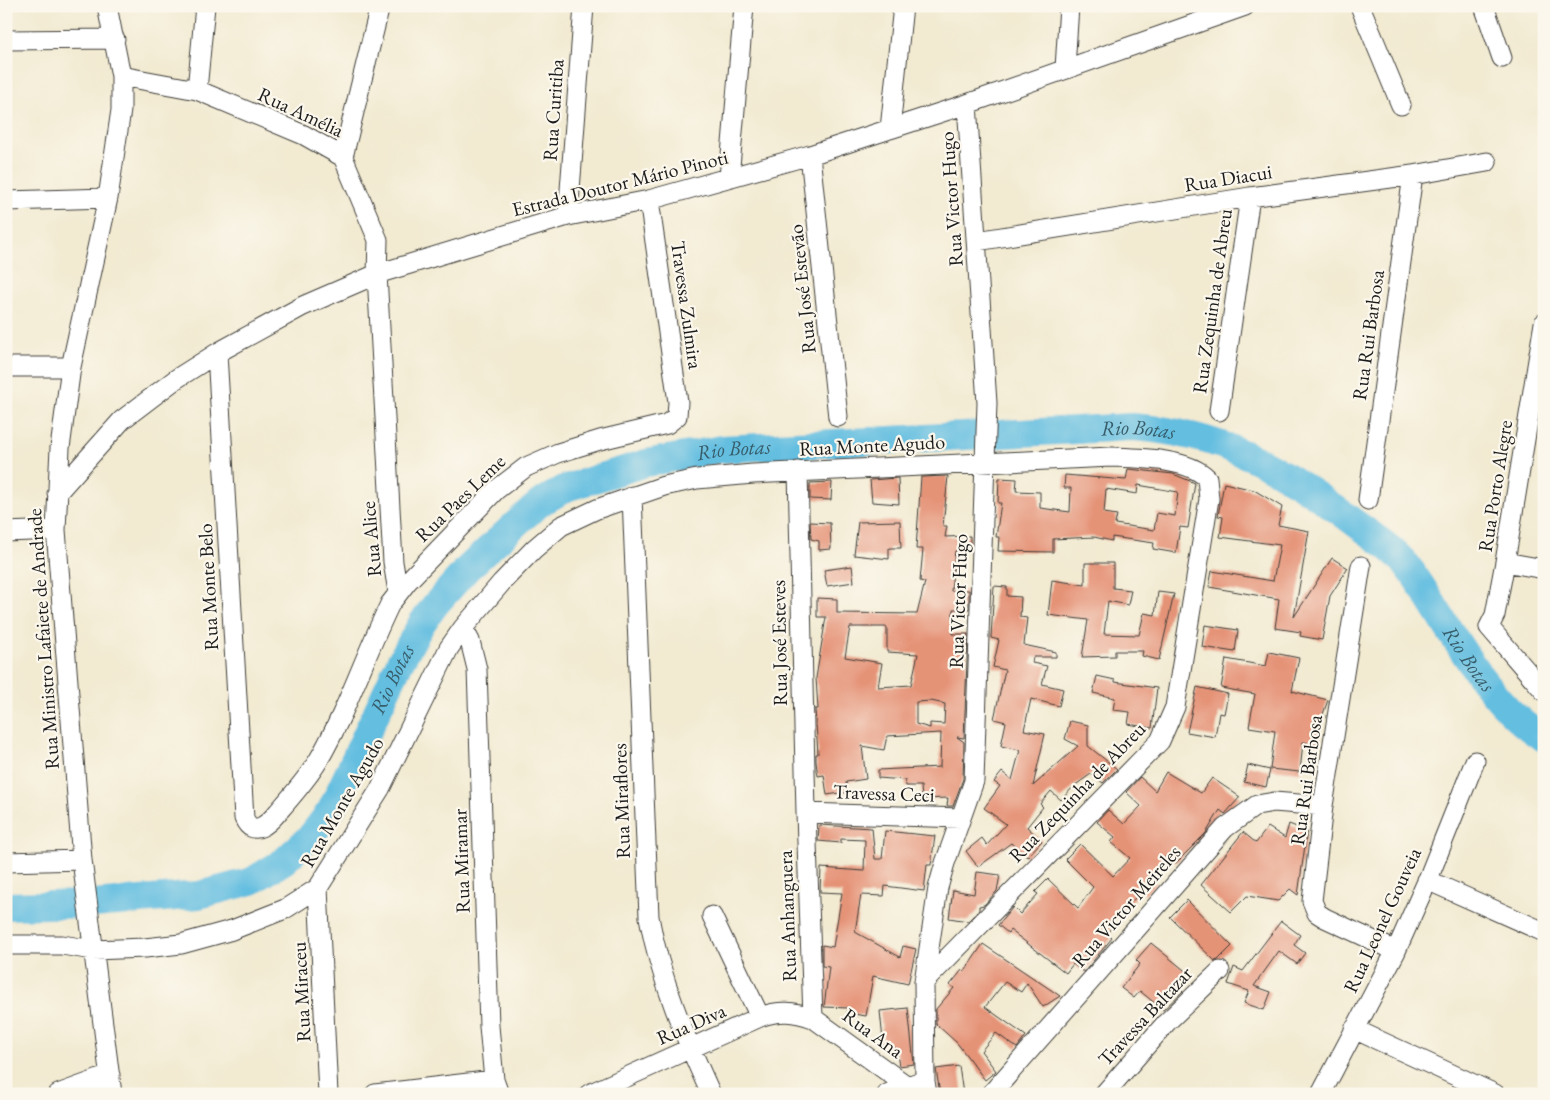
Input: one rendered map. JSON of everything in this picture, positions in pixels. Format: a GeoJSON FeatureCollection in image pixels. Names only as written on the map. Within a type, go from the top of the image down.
{"type":"FeatureCollection","features":[{"type":"Feature","properties":{"kind":"street","name":"Rua Ministro Lafaiete de Andrade"},"geometry":{"type":"LineString","coordinates":[[107,6],[121,76],[122,110],[108,198],[71,366],[57,493],[56,530],[82,860],[112,1094]]}},
{"type":"Feature","properties":{"kind":"street"},"geometry":{"type":"LineString","coordinates":[[197,90],[205,6]]}},
{"type":"Feature","properties":{"kind":"street"},"geometry":{"type":"LineString","coordinates":[[343,157],[380,6]]}},
{"type":"Feature","properties":{"kind":"street","name":"Rua Curitiba"},"geometry":{"type":"LineString","coordinates":[[568,216],[584,6]]}},
{"type":"Feature","properties":{"kind":"street"},"geometry":{"type":"LineString","coordinates":[[729,178],[744,6]]}},
{"type":"Feature","properties":{"kind":"street"},"geometry":{"type":"LineString","coordinates":[[890,129],[903,6]]}},
{"type":"Feature","properties":{"kind":"street"},"geometry":{"type":"LineString","coordinates":[[1065,68],[1069,6]]}},
{"type":"Feature","properties":{"kind":"street","name":"Estrada Doutor Mário Pinoti"},"geometry":{"type":"LineString","coordinates":[[57,493],[122,420],[176,379],[217,352],[303,306],[377,274],[568,216],[649,200],[810,155],[966,104],[1218,11],[1245,6]]}},
{"type":"Feature","properties":{"kind":"street"},"geometry":{"type":"LineString","coordinates":[[1360,6],[1400,105]]}},
{"type":"Feature","properties":{"kind":"street"},"geometry":{"type":"LineString","coordinates":[[1484,6],[1502,58]]}},
{"type":"Feature","properties":{"kind":"street"},"geometry":{"type":"LineString","coordinates":[[6,40],[115,39]]}},
{"type":"Feature","properties":{"kind":"street","name":"Rua Amélia"},"geometry":{"type":"LineString","coordinates":[[121,76],[197,90],[304,135],[343,157],[378,240],[377,274]]}},
{"type":"Feature","properties":{"kind":"street","name":"Rua Victor Hugo"},"geometry":{"type":"LineString","coordinates":[[926,1087],[924,982],[938,888],[974,781],[987,424],[977,241],[966,104]]}},
{"type":"Feature","properties":{"kind":"street","name":"Rua José Estevão"},"geometry":{"type":"LineString","coordinates":[[810,155],[838,417]]}},
{"type":"Feature","properties":{"kind":"street","name":"Rua Diacui"},"geometry":{"type":"LineString","coordinates":[[977,241],[1250,197],[1414,176],[1486,162]]}},
{"type":"Feature","properties":{"kind":"street","name":"Rua Rui Barbosa"},"geometry":{"type":"LineString","coordinates":[[1368,500],[1414,176]]}},
{"type":"Feature","properties":{"kind":"street","name":"Rua Zequinha de Abreu"},"geometry":{"type":"LineString","coordinates":[[1218,412],[1250,197]]}},
{"type":"Feature","properties":{"kind":"street"},"geometry":{"type":"LineString","coordinates":[[6,201],[108,198]]}},
{"type":"Feature","properties":{"kind":"street","name":"Travessa Zulmira"},"geometry":{"type":"LineString","coordinates":[[649,200],[678,402],[677,416]]}},
{"type":"Feature","properties":{"kind":"street","name":"Rua Alice"},"geometry":{"type":"LineString","coordinates":[[244,818],[251,827],[263,827],[309,774],[334,730],[390,604],[398,592],[393,562],[377,274]]}},
{"type":"Feature","properties":{"kind":"street","name":"Rua Porto Alegre"},"geometry":{"type":"LineString","coordinates":[[1544,324],[1505,562],[1495,615],[1489,627],[1544,691]]}},
{"type":"Feature","properties":{"kind":"street","name":"Rua Monte Belo"},"geometry":{"type":"LineString","coordinates":[[217,352],[244,818]]}},
{"type":"Feature","properties":{"kind":"street"},"geometry":{"type":"LineString","coordinates":[[6,367],[71,366]]}},
{"type":"Feature","properties":{"kind":"street","name":"Rua Paes Leme"},"geometry":{"type":"LineString","coordinates":[[398,592],[496,490],[526,467],[558,453],[600,440],[667,424],[677,416]]}},
{"type":"Feature","properties":{"kind":"street","name":"Rua Monte Agudo"},"geometry":{"type":"LineString","coordinates":[[6,945],[62,945],[93,950],[145,948],[181,944],[232,930],[285,909],[318,888],[380,789],[449,648],[463,628],[534,549],[562,526],[597,509],[632,496],[697,479],[798,471],[946,464],[985,459],[1125,457],[1196,468],[1207,478]]}},
{"type":"Feature","properties":{"kind":"street","name":"Rua José Esteves"},"geometry":{"type":"LineString","coordinates":[[798,471],[806,813]]}},
{"type":"Feature","properties":{"kind":"street","name":"Rua Zequinha de Abreu"},"geometry":{"type":"LineString","coordinates":[[924,982],[1160,741],[1175,707],[1209,499],[1207,478]]}},
{"type":"Feature","properties":{"kind":"street","name":"Rua Miraflores"},"geometry":{"type":"LineString","coordinates":[[632,496],[649,917],[663,976],[691,1049],[711,1094]]}},
{"type":"Feature","properties":{"kind":"street"},"geometry":{"type":"LineString","coordinates":[[6,532],[56,530]]}},
{"type":"Feature","properties":{"kind":"street"},"geometry":{"type":"LineString","coordinates":[[1505,562],[1544,569]]}},
{"type":"Feature","properties":{"kind":"street","name":"Rua Rui Barbosa"},"geometry":{"type":"LineString","coordinates":[[1361,566],[1323,806],[1312,906],[1317,913],[1325,918],[1396,951]]}},
{"type":"Feature","properties":{"kind":"street","name":"Rua Miramar"},"geometry":{"type":"LineString","coordinates":[[463,628],[472,648],[477,669],[487,984],[497,1087]]}},
{"type":"Feature","properties":{"kind":"street","name":"Rua Leonel Gouveia"},"geometry":{"type":"LineString","coordinates":[[1321,1094],[1396,951],[1475,761]]}},
{"type":"Feature","properties":{"kind":"street","name":"Rua Victor Meireles"},"geometry":{"type":"LineString","coordinates":[[991,1094],[1225,828],[1257,805],[1274,802],[1323,806]]}},
{"type":"Feature","properties":{"kind":"street","name":"Travessa Ceci"},"geometry":{"type":"LineString","coordinates":[[806,813],[961,818]]}},
{"type":"Feature","properties":{"kind":"street","name":"Rua Anhanguera"},"geometry":{"type":"LineString","coordinates":[[806,813],[813,1018]]}},
{"type":"Feature","properties":{"kind":"street"},"geometry":{"type":"LineString","coordinates":[[6,862],[82,860]]}},
{"type":"Feature","properties":{"kind":"street"},"geometry":{"type":"LineString","coordinates":[[1427,880],[1544,932]]}},
{"type":"Feature","properties":{"kind":"street","name":"Rua Miraceu"},"geometry":{"type":"LineString","coordinates":[[318,888],[328,1094]]}},
{"type":"Feature","properties":{"kind":"street"},"geometry":{"type":"LineString","coordinates":[[712,916],[760,1017]]}},
{"type":"Feature","properties":{"kind":"street","name":"Travessa Baltazar"},"geometry":{"type":"LineString","coordinates":[[1104,1094],[1166,1023],[1220,971]]}},
{"type":"Feature","properties":{"kind":"street","name":"Rua Diva"},"geometry":{"type":"LineString","coordinates":[[589,1094],[760,1017],[785,1011],[800,1013],[813,1018]]}},
{"type":"Feature","properties":{"kind":"street","name":"Rua Ana"},"geometry":{"type":"LineString","coordinates":[[813,1018],[906,1085]]}},
{"type":"Feature","properties":{"kind":"street"},"geometry":{"type":"LineString","coordinates":[[1354,1029],[1495,1094]]}},
{"type":"Feature","properties":{"kind":"street"},"geometry":{"type":"LineString","coordinates":[[58,1094],[110,1075]]}},
{"type":"Feature","properties":{"kind":"street"},"geometry":{"type":"LineString","coordinates":[[887,1094],[906,1085],[926,1087]]}},
{"type":"Feature","properties":{"kind":"street"},"geometry":{"type":"LineString","coordinates":[[375,1094],[497,1087]]}},
{"type":"Feature","properties":{"kind":"building"},"geometry":{"type":"Polygon","coordinates":[[[1128,469],[1173,474],[1195,483],[1188,528],[1180,527],[1176,553],[1153,549],[1154,543],[1112,537],[1112,541],[1094,537],[1053,539],[1053,552],[998,551],[999,537],[996,537],[1001,503],[998,503],[999,478],[1017,479],[1016,491],[1040,492],[1040,508],[1070,512],[1071,488],[1064,488],[1065,475],[1126,480],[1128,469]],[[1138,485],[1137,494],[1106,489],[1104,513],[1117,515],[1115,524],[1154,530],[1157,513],[1175,516],[1178,492],[1138,485]]]}},
{"type":"Feature","properties":{"kind":"building"},"geometry":{"type":"Polygon","coordinates":[[[948,476],[943,526],[947,526],[945,537],[970,536],[970,550],[955,551],[951,591],[969,590],[969,609],[953,609],[953,634],[968,634],[964,738],[957,737],[964,742],[963,779],[953,806],[947,806],[948,798],[922,799],[921,786],[906,786],[905,780],[878,778],[878,770],[940,767],[941,733],[887,736],[884,750],[862,746],[866,779],[846,782],[847,792],[827,795],[824,775],[818,776],[816,762],[816,754],[818,754],[815,709],[818,709],[816,678],[826,617],[817,617],[817,598],[837,599],[837,613],[917,614],[925,582],[920,581],[923,549],[916,549],[921,477],[948,476]],[[850,627],[845,657],[882,663],[878,687],[911,685],[918,654],[887,652],[887,627],[850,627]],[[931,701],[916,702],[916,724],[930,728],[930,723],[944,724],[945,704],[931,701]]]}},
{"type":"Feature","properties":{"kind":"building"},"geometry":{"type":"Polygon","coordinates":[[[898,478],[899,504],[872,502],[870,480],[898,478]]]}},
{"type":"Feature","properties":{"kind":"building"},"geometry":{"type":"Polygon","coordinates":[[[832,482],[831,500],[810,499],[810,483],[832,482]]]}},
{"type":"Feature","properties":{"kind":"building"},"geometry":{"type":"Polygon","coordinates":[[[1224,483],[1254,490],[1282,507],[1278,525],[1309,531],[1294,617],[1332,558],[1348,568],[1330,596],[1322,640],[1300,636],[1301,632],[1275,628],[1279,599],[1209,587],[1212,571],[1273,581],[1280,545],[1220,537],[1223,517],[1218,516],[1224,483]]]}},
{"type":"Feature","properties":{"kind":"building"},"geometry":{"type":"Polygon","coordinates":[[[900,521],[901,548],[889,548],[889,559],[854,555],[858,522],[900,521]]]}},
{"type":"Feature","properties":{"kind":"building"},"geometry":{"type":"Polygon","coordinates":[[[810,522],[830,523],[831,549],[819,550],[819,541],[811,539],[810,522]]]}},
{"type":"Feature","properties":{"kind":"building"},"geometry":{"type":"Polygon","coordinates":[[[1085,563],[1113,563],[1113,588],[1131,590],[1128,605],[1108,601],[1104,634],[1139,635],[1144,613],[1155,615],[1158,592],[1174,594],[1159,660],[1142,656],[1143,651],[1115,651],[1115,656],[1082,657],[1088,620],[1048,615],[1052,580],[1085,585],[1085,563]]]}},
{"type":"Feature","properties":{"kind":"building"},"geometry":{"type":"Polygon","coordinates":[[[852,566],[854,582],[827,586],[824,570],[852,566]]]}},
{"type":"Feature","properties":{"kind":"building"},"geometry":{"type":"Polygon","coordinates":[[[994,586],[1007,587],[1007,596],[1021,597],[1020,617],[1027,618],[1024,645],[1056,652],[1056,657],[1033,657],[1032,663],[1047,666],[1042,684],[1063,689],[1059,706],[1031,699],[1024,730],[1045,734],[1033,786],[1078,746],[1065,739],[1070,721],[1088,725],[1088,746],[1117,769],[1103,783],[1091,774],[1074,786],[1061,800],[1051,791],[1040,804],[1043,807],[1027,827],[1042,841],[1027,857],[1011,843],[978,867],[966,851],[982,838],[987,845],[1006,824],[984,808],[1000,786],[994,782],[1002,772],[1012,780],[1020,750],[1001,746],[1006,722],[994,719],[1005,670],[993,667],[999,640],[991,638],[994,586]]]}},
{"type":"Feature","properties":{"kind":"building"},"geometry":{"type":"Polygon","coordinates":[[[1205,625],[1238,630],[1235,652],[1202,647],[1205,625]]]}},
{"type":"Feature","properties":{"kind":"building"},"geometry":{"type":"Polygon","coordinates":[[[1269,652],[1299,658],[1292,691],[1328,700],[1322,717],[1318,745],[1303,742],[1300,772],[1270,769],[1275,731],[1249,727],[1255,694],[1221,688],[1226,659],[1266,666],[1269,652]]]}},
{"type":"Feature","properties":{"kind":"building"},"geometry":{"type":"Polygon","coordinates":[[[1097,676],[1115,680],[1115,682],[1157,688],[1152,728],[1128,724],[1130,712],[1113,710],[1115,698],[1093,693],[1097,676]]]}},
{"type":"Feature","properties":{"kind":"building"},"geometry":{"type":"Polygon","coordinates":[[[1197,687],[1228,694],[1224,714],[1219,713],[1215,737],[1187,732],[1197,687]]]}},
{"type":"Feature","properties":{"kind":"building"},"geometry":{"type":"Polygon","coordinates":[[[1248,765],[1270,770],[1266,787],[1244,782],[1248,765]]]}},
{"type":"Feature","properties":{"kind":"building"},"geometry":{"type":"Polygon","coordinates":[[[1166,772],[1201,793],[1212,778],[1240,797],[1225,814],[1220,810],[1206,833],[1176,863],[1167,855],[1155,868],[1157,870],[1150,878],[1156,883],[1145,894],[1143,891],[1109,922],[1113,925],[1107,934],[1112,938],[1084,972],[1073,964],[1066,973],[1010,930],[1008,933],[998,925],[1013,907],[1020,914],[1038,894],[1035,892],[1048,879],[1078,908],[1093,887],[1065,859],[1080,844],[1113,876],[1130,858],[1111,842],[1115,837],[1097,822],[1108,810],[1124,824],[1141,806],[1126,792],[1140,777],[1155,791],[1166,772]]]}},
{"type":"Feature","properties":{"kind":"building"},"geometry":{"type":"Polygon","coordinates":[[[1289,824],[1307,831],[1298,895],[1290,889],[1278,901],[1247,896],[1231,912],[1201,885],[1243,832],[1256,843],[1268,827],[1285,838],[1289,824]]]}},
{"type":"Feature","properties":{"kind":"building"},"geometry":{"type":"Polygon","coordinates":[[[819,825],[872,828],[875,859],[882,859],[885,831],[935,836],[931,865],[927,865],[924,891],[885,886],[884,896],[861,895],[855,932],[900,957],[903,946],[916,949],[908,984],[873,976],[866,1016],[847,1013],[848,1008],[824,1007],[829,967],[822,966],[822,945],[833,947],[842,893],[820,892],[821,868],[864,871],[865,840],[841,839],[841,843],[818,841],[819,825]]]}},
{"type":"Feature","properties":{"kind":"building"},"geometry":{"type":"Polygon","coordinates":[[[977,872],[1000,875],[997,891],[984,905],[979,906],[979,910],[968,921],[949,918],[953,890],[974,894],[977,872]]]}},
{"type":"Feature","properties":{"kind":"building"},"geometry":{"type":"Polygon","coordinates":[[[1187,900],[1232,946],[1218,960],[1215,961],[1170,917],[1187,900]]]}},
{"type":"Feature","properties":{"kind":"building"},"geometry":{"type":"Polygon","coordinates":[[[1281,921],[1300,935],[1294,945],[1305,953],[1297,964],[1279,951],[1254,986],[1271,992],[1264,1010],[1244,1003],[1249,991],[1228,984],[1234,967],[1243,971],[1281,921]]]}},
{"type":"Feature","properties":{"kind":"building"},"geometry":{"type":"Polygon","coordinates":[[[1151,943],[1189,974],[1179,987],[1183,991],[1163,1010],[1140,991],[1134,998],[1121,988],[1140,964],[1136,960],[1151,943]]]}},
{"type":"Feature","properties":{"kind":"building"},"geometry":{"type":"Polygon","coordinates":[[[983,944],[1060,996],[1043,1007],[1027,983],[1021,992],[1005,982],[985,1007],[1026,1036],[1017,1048],[996,1033],[981,1051],[996,1071],[985,1080],[957,1043],[936,1024],[936,1009],[954,988],[950,985],[962,970],[964,972],[983,944]]]}},
{"type":"Feature","properties":{"kind":"building"},"geometry":{"type":"Polygon","coordinates":[[[908,1008],[914,1064],[899,1066],[896,1048],[884,1050],[880,1011],[908,1008]]]}},
{"type":"Feature","properties":{"kind":"building"},"geometry":{"type":"Polygon","coordinates":[[[959,1066],[963,1094],[940,1094],[936,1069],[959,1066]]]}},
{"type":"Feature","properties":{"kind":"waterway","name":"Rio Botas"},"geometry":{"type":"LineString","coordinates":[[6,906],[93,904],[199,895],[252,881],[284,861],[311,836],[331,810],[400,662],[422,623],[435,605],[468,568],[540,503],[566,488],[646,463],[722,449],[1132,427],[1196,437],[1224,446],[1277,470],[1303,486],[1393,551],[1412,572],[1487,685],[1524,724],[1544,738]]}}]}
